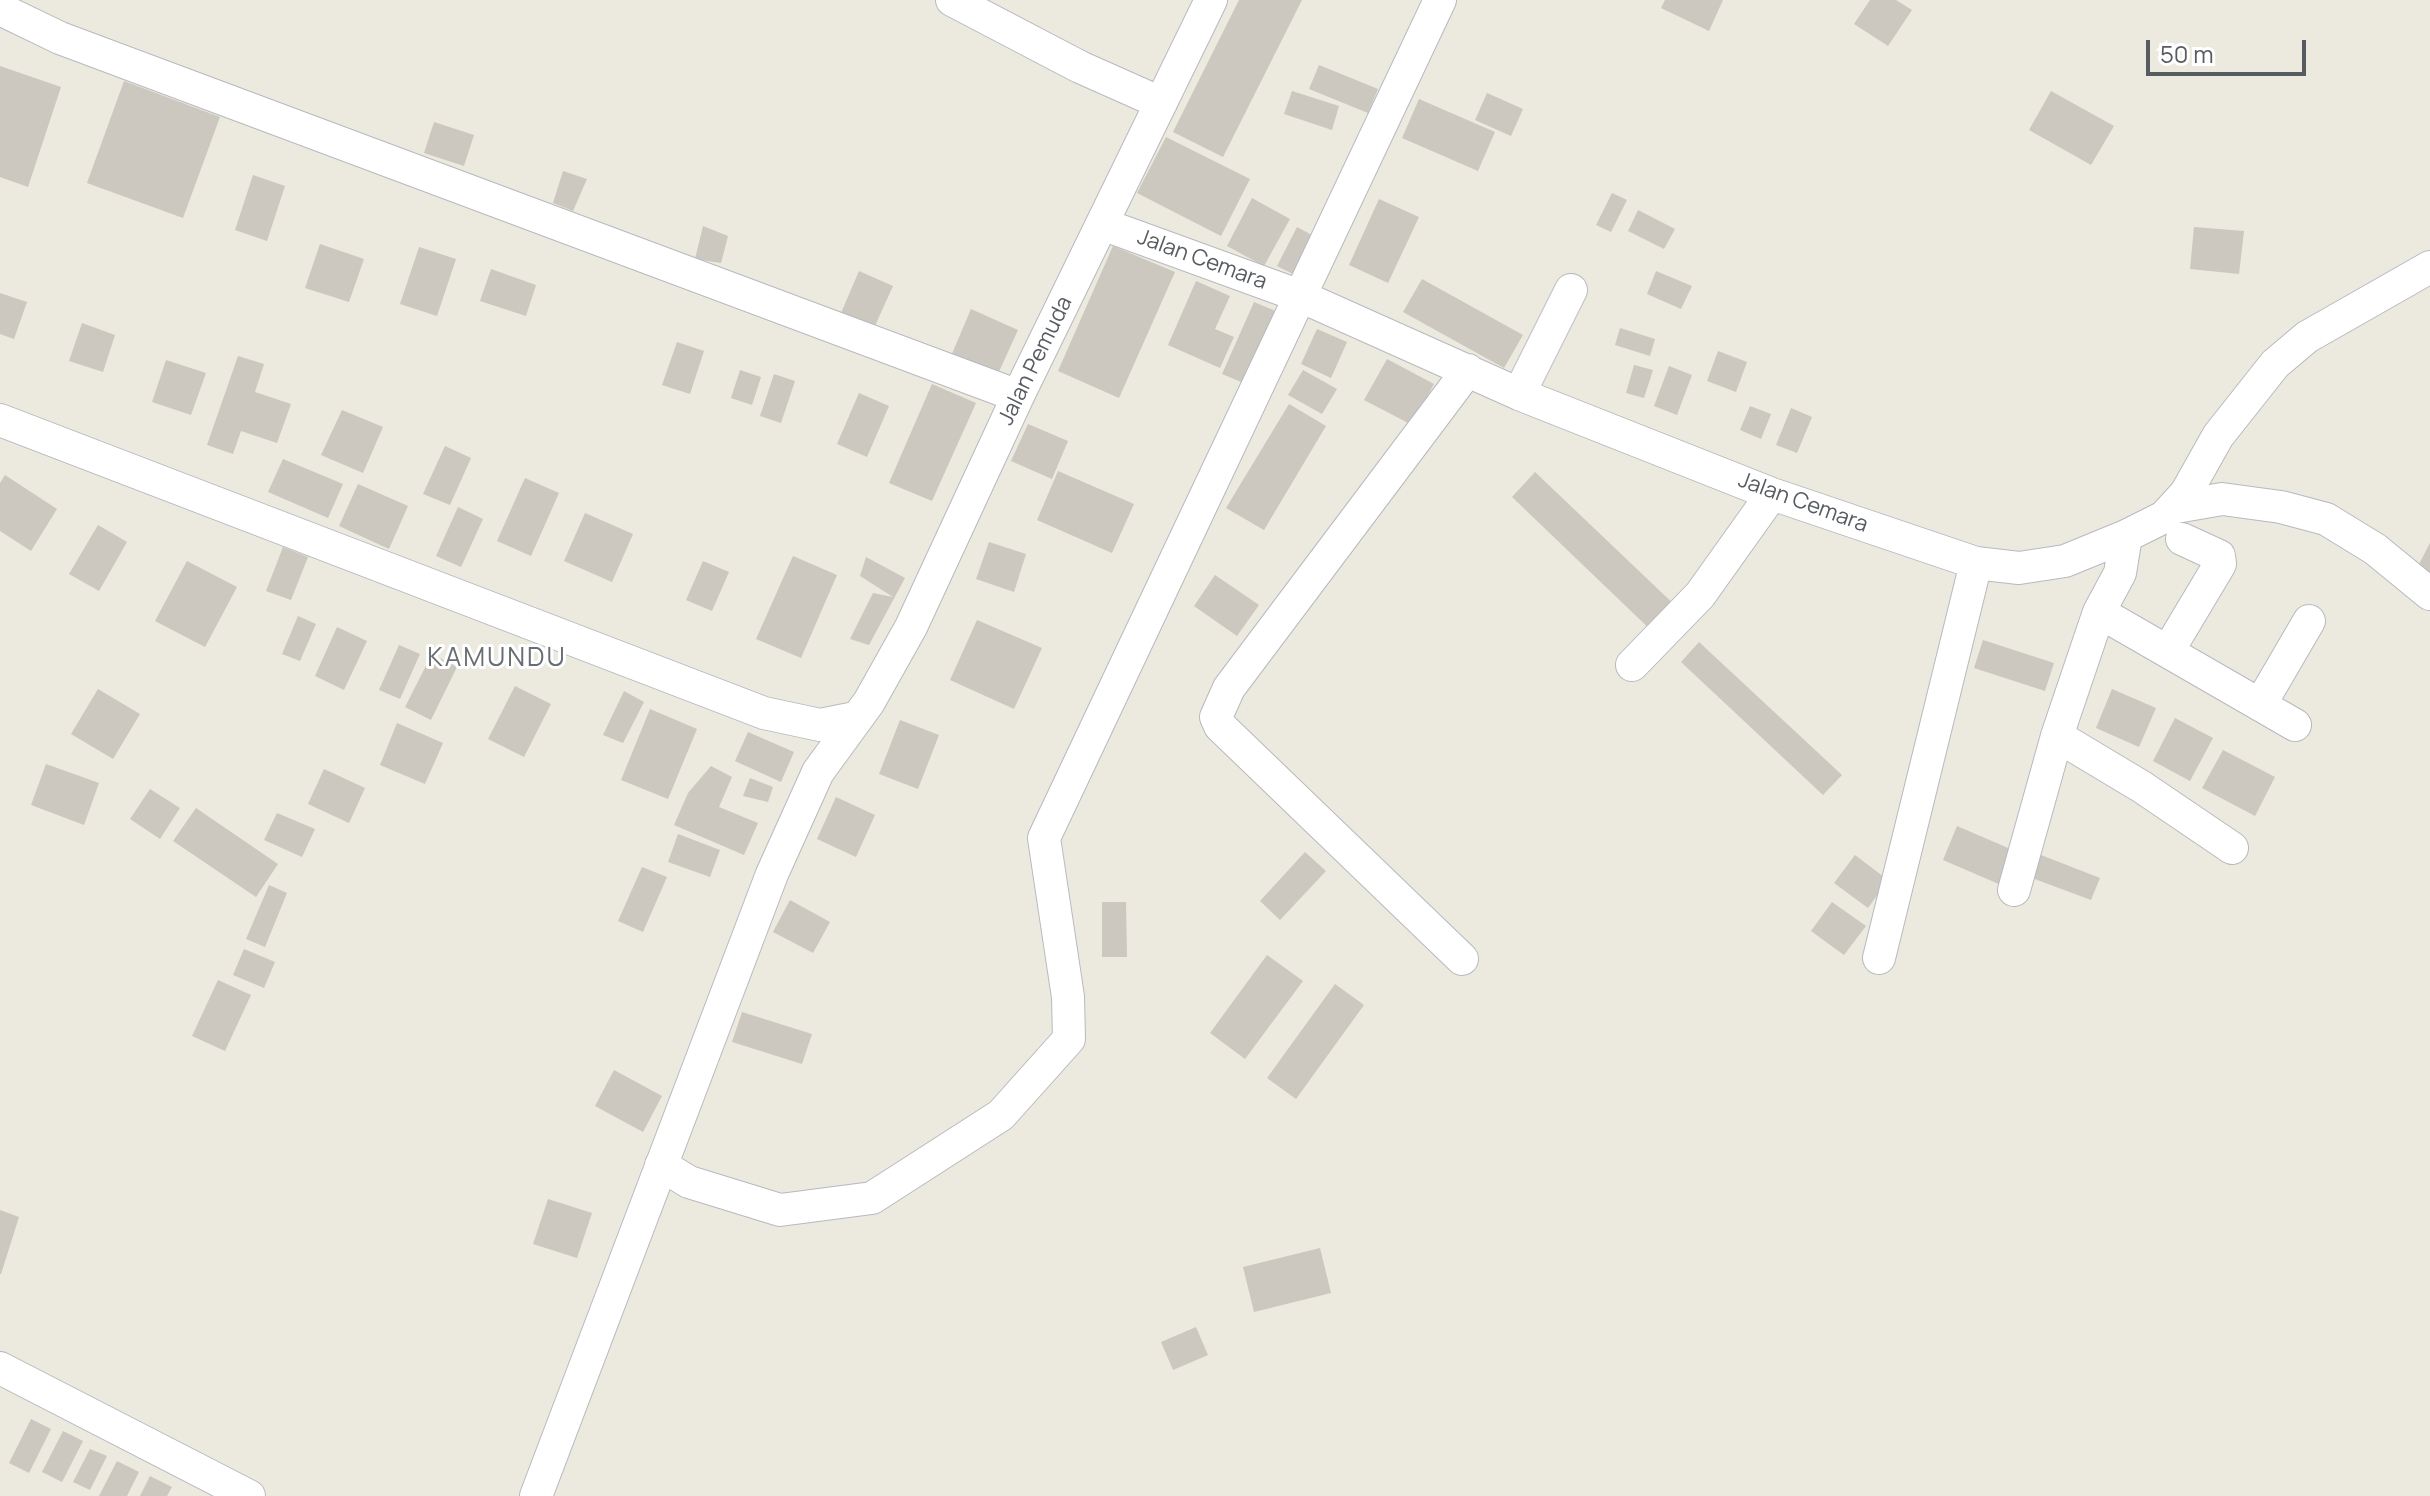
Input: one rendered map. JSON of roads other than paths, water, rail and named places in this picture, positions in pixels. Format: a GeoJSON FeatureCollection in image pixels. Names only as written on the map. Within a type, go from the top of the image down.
{"type":"FeatureCollection","features":[{"type":"Feature","properties":{"kind":"street"},"geometry":{"type":"LineString","coordinates":[[952,0],[1080,67],[1161,103]]}},
{"type":"Feature","properties":{"kind":"street","name":"Jalan Pemuda"},"geometry":{"type":"LineString","coordinates":[[544,1494],[661,1165],[802,803],[818,772],[869,702],[911,627],[1018,396],[1211,0]]}},
{"type":"Feature","properties":{"kind":"street"},"geometry":{"type":"LineString","coordinates":[[661,1165],[689,1182],[780,1210],[872,1198],[1001,1115],[1069,1039],[1068,997],[1044,838],[1440,0]]}},
{"type":"Feature","properties":{"kind":"street"},"geometry":{"type":"LineString","coordinates":[[0,9],[60,38],[1018,396]]}},
{"type":"Feature","properties":{"kind":"street","name":"Jalan Cemara"},"geometry":{"type":"LineString","coordinates":[[1102,224],[1300,296],[1519,394],[1772,494],[1976,563],[2019,568],[2065,561],[2157,521],[2176,507],[2218,436],[2275,364],[2307,337],[2430,267]]}},
{"type":"Feature","properties":{"kind":"street"},"geometry":{"type":"LineString","coordinates":[[1519,394],[1571,290]]}},
{"type":"Feature","properties":{"kind":"street"},"geometry":{"type":"LineString","coordinates":[[1462,959],[1220,726],[1216,717],[1229,688],[1468,370]]}},
{"type":"Feature","properties":{"kind":"street"},"geometry":{"type":"LineString","coordinates":[[0,420],[764,713],[820,725],[855,718]]}},
{"type":"Feature","properties":{"kind":"street"},"geometry":{"type":"LineString","coordinates":[[1632,665],[1700,595],[1772,494]]}},
{"type":"Feature","properties":{"kind":"street"},"geometry":{"type":"LineString","coordinates":[[2176,507],[2222,499],[2281,507],[2326,519],[2375,549],[2430,594]]}},
{"type":"Feature","properties":{"kind":"street"},"geometry":{"type":"LineString","coordinates":[[2014,890],[2057,736],[2099,612],[2120,573],[2126,536]]}},
{"type":"Feature","properties":{"kind":"street"},"geometry":{"type":"LineString","coordinates":[[2168,651],[2220,564],[2219,556],[2182,539]]}},
{"type":"Feature","properties":{"kind":"street"},"geometry":{"type":"LineString","coordinates":[[1879,958],[1976,563]]}},
{"type":"Feature","properties":{"kind":"street"},"geometry":{"type":"LineString","coordinates":[[2099,612],[2295,725]]}},
{"type":"Feature","properties":{"kind":"street"},"geometry":{"type":"LineString","coordinates":[[2260,705],[2309,621]]}},
{"type":"Feature","properties":{"kind":"street"},"geometry":{"type":"LineString","coordinates":[[2057,736],[2142,787],[2232,848]]}},
{"type":"Feature","properties":{"kind":"street"},"geometry":{"type":"LineString","coordinates":[[0,1368],[249,1496]]}},
{"type":"Feature","properties":{"kind":"district","name":"KAMUNDU"},"geometry":{"type":"Point","coordinates":[497,659]}}]}
